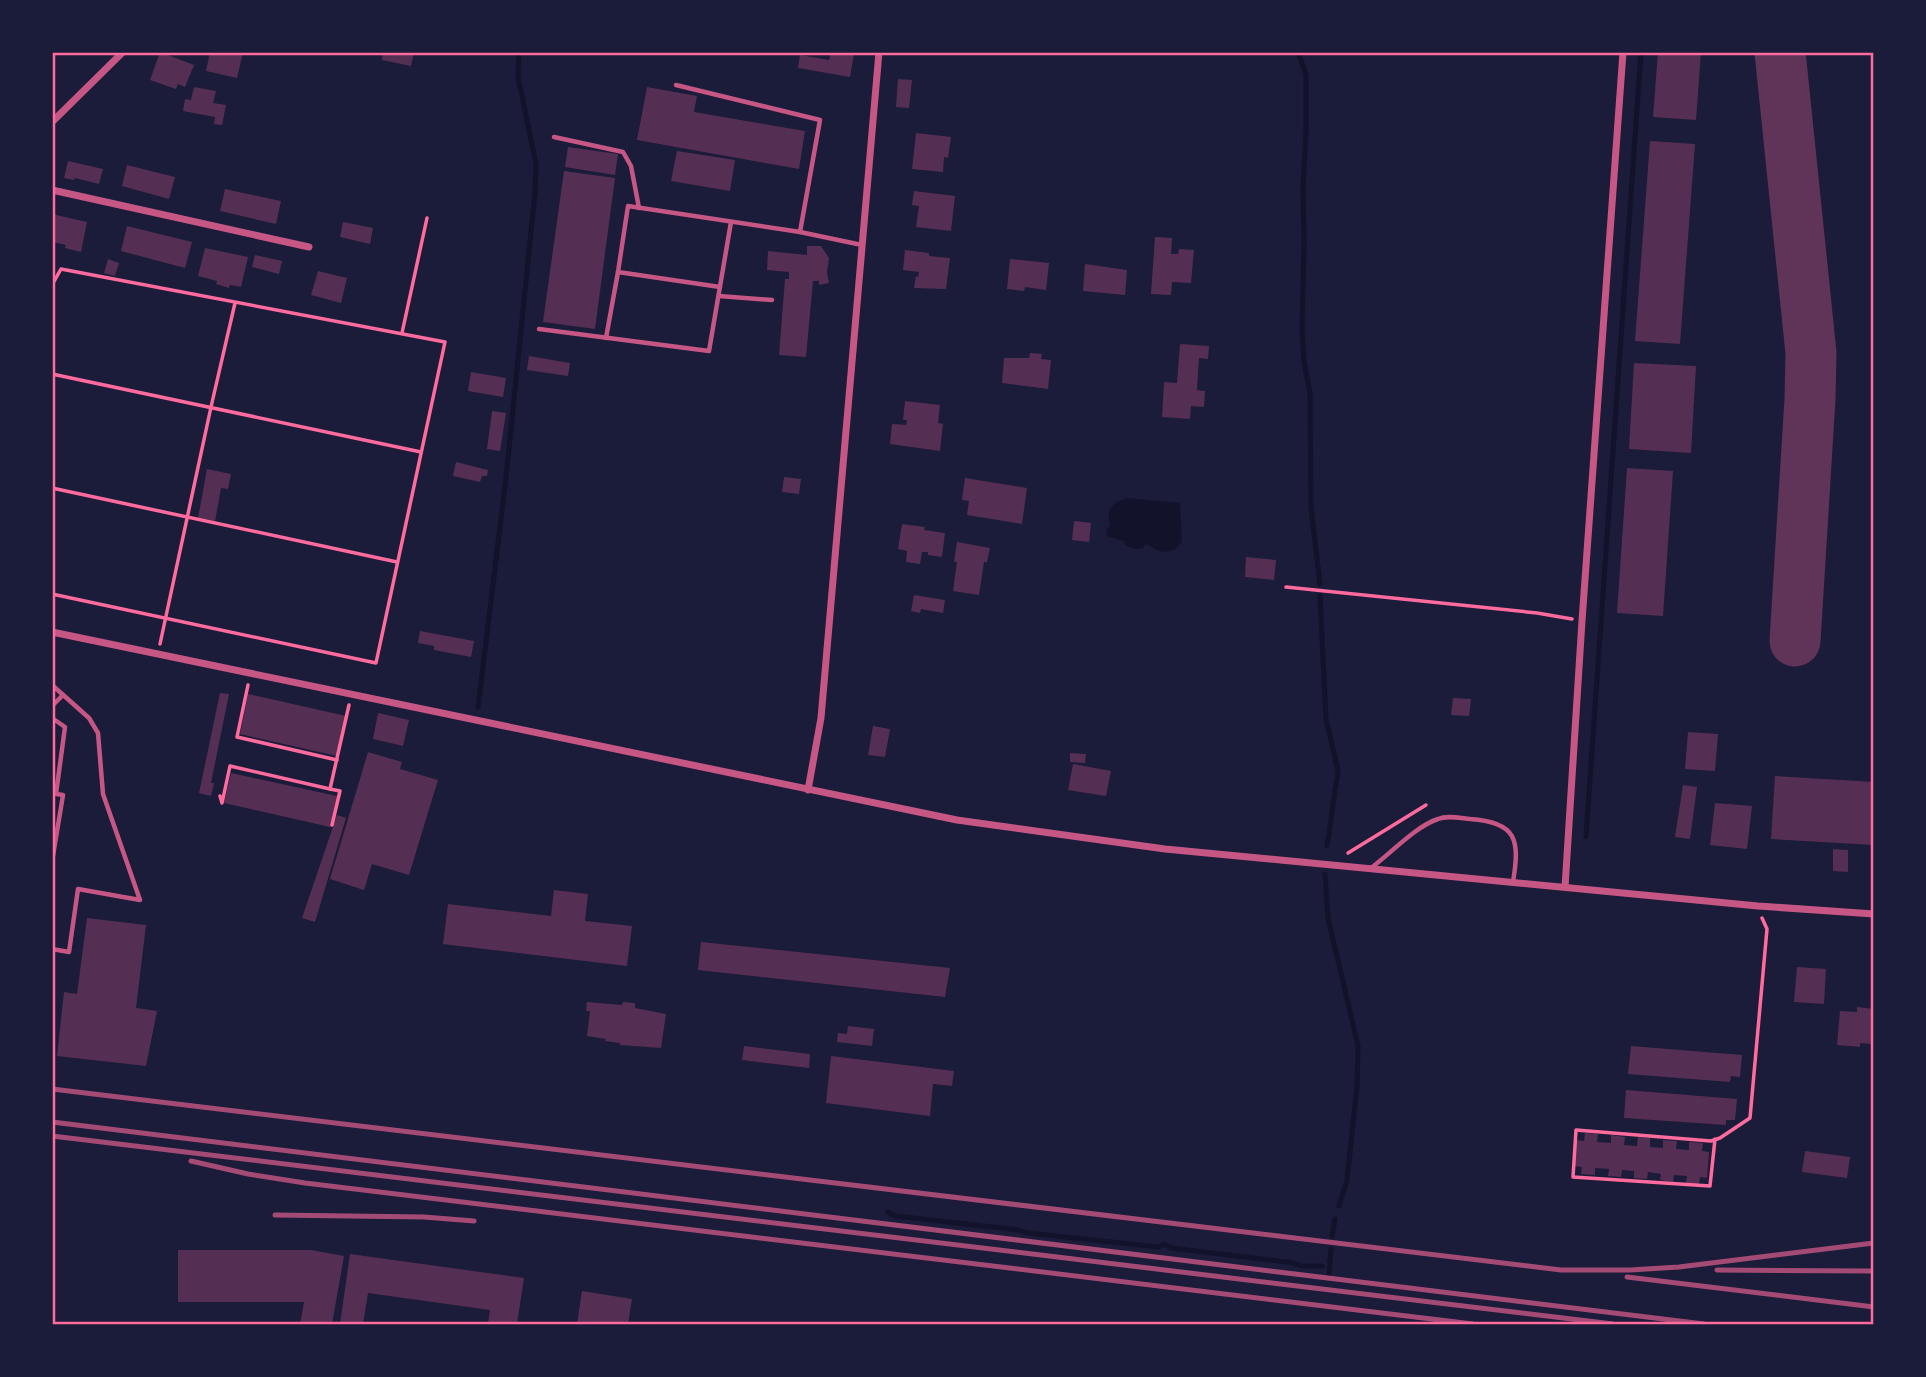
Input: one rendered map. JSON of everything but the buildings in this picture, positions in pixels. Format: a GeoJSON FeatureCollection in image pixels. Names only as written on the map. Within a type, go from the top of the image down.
{"type":"FeatureCollection","features":[{"type":"Feature","properties":{"kind":"street"},"geometry":{"type":"LineString","coordinates":[[52,122],[122,52]]}},
{"type":"Feature","properties":{"kind":"street"},"geometry":{"type":"LineString","coordinates":[[808,790],[821,718],[879,52]]}},
{"type":"Feature","properties":{"kind":"street"},"geometry":{"type":"LineString","coordinates":[[1565,887],[1623,52]]}},
{"type":"Feature","properties":{"kind":"street"},"geometry":{"type":"LineString","coordinates":[[52,190],[309,247]]}},
{"type":"Feature","properties":{"kind":"street"},"geometry":{"type":"LineString","coordinates":[[52,632],[957,820],[1165,849],[1758,906],[1874,914]]}},
{"type":"Feature","properties":{"kind":"lane"},"geometry":{"type":"LineString","coordinates":[[676,85],[820,120],[800,232]]}},
{"type":"Feature","properties":{"kind":"lane"},"geometry":{"type":"LineString","coordinates":[[554,137],[623,152],[631,166],[639,208]]}},
{"type":"Feature","properties":{"kind":"lane"},"geometry":{"type":"LineString","coordinates":[[606,338],[628,206],[800,232],[862,245]]}},
{"type":"Feature","properties":{"kind":"lane"},"geometry":{"type":"LineString","coordinates":[[539,329],[709,351],[730,222]]}},
{"type":"Feature","properties":{"kind":"lane"},"geometry":{"type":"LineString","coordinates":[[618,272],[720,287]]}},
{"type":"Feature","properties":{"kind":"lane"},"geometry":{"type":"LineString","coordinates":[[719,296],[772,300]]}},
{"type":"Feature","properties":{"kind":"lane"},"geometry":{"type":"LineString","coordinates":[[52,685],[89,718],[98,733],[103,793],[141,900],[78,889],[69,951],[52,949]]}},
{"type":"Feature","properties":{"kind":"lane"},"geometry":{"type":"LineString","coordinates":[[52,706],[63,695]]}},
{"type":"Feature","properties":{"kind":"lane"},"geometry":{"type":"LineString","coordinates":[[52,718],[65,727],[56,794],[63,795],[52,862]]}},
{"type":"Feature","properties":{"kind":"lane"},"geometry":{"type":"LineString","coordinates":[[1371,868],[1417,832],[1440,818],[1483,820],[1498,824],[1512,836],[1516,851],[1513,882]]}},
{"type":"Feature","properties":{"kind":"lane"},"geometry":{"type":"LineString","coordinates":[[52,924],[52,931]]}},
{"type":"Feature","properties":{"kind":"path"},"geometry":{"type":"LineString","coordinates":[[402,333],[427,218]]}},
{"type":"Feature","properties":{"kind":"path"},"geometry":{"type":"LineString","coordinates":[[52,267],[445,342],[376,663],[52,594]]}},
{"type":"Feature","properties":{"kind":"path"},"geometry":{"type":"LineString","coordinates":[[52,285],[61,269]]}},
{"type":"Feature","properties":{"kind":"path"},"geometry":{"type":"LineString","coordinates":[[163,628],[235,303]]}},
{"type":"Feature","properties":{"kind":"path"},"geometry":{"type":"LineString","coordinates":[[52,374],[421,452]]}},
{"type":"Feature","properties":{"kind":"path"},"geometry":{"type":"LineString","coordinates":[[52,488],[397,562]]}},
{"type":"Feature","properties":{"kind":"path"},"geometry":{"type":"LineString","coordinates":[[1286,587],[1537,613],[1582,621]]}},
{"type":"Feature","properties":{"kind":"path"},"geometry":{"type":"LineString","coordinates":[[242,684],[248,685],[237,737],[337,760]]}},
{"type":"Feature","properties":{"kind":"path"},"geometry":{"type":"LineString","coordinates":[[330,789],[349,705]]}},
{"type":"Feature","properties":{"kind":"path"},"geometry":{"type":"LineString","coordinates":[[220,796],[222,803],[230,766],[340,791],[332,825]]}},
{"type":"Feature","properties":{"kind":"path"},"geometry":{"type":"LineString","coordinates":[[1360,855],[1348,853],[1426,805]]}},
{"type":"Feature","properties":{"kind":"path"},"geometry":{"type":"LineString","coordinates":[[1715,1139],[1710,1186],[1573,1177],[1576,1130],[1715,1139],[1751,1118],[1767,929],[1761,917],[1756,917],[1758,906]]}},
{"type":"Feature","properties":{"kind":"shaded area"},"geometry":{"type":"Polygon","coordinates":[[[1128,498],[1180,503],[1182,541],[1179,546],[1167,552],[1149,545],[1136,549],[1125,545],[1124,541],[1107,536],[1111,507],[1128,498]]]}},
{"type":"Feature","properties":{"kind":"waterway"},"geometry":{"type":"LineString","coordinates":[[478,707],[506,478],[535,192],[536,164],[518,77],[519,52]]}},
{"type":"Feature","properties":{"kind":"waterway"},"geometry":{"type":"LineString","coordinates":[[1297,52],[1306,75],[1302,330],[1310,393],[1311,508],[1320,584]]}},
{"type":"Feature","properties":{"kind":"waterway"},"geometry":{"type":"LineString","coordinates":[[1586,836],[1641,52]]}},
{"type":"Feature","properties":{"kind":"waterway"},"geometry":{"type":"LineString","coordinates":[[1320,596],[1326,719],[1338,771],[1327,846]]}},
{"type":"Feature","properties":{"kind":"waterway"},"geometry":{"type":"LineString","coordinates":[[1325,874],[1328,918],[1358,1046],[1357,1087],[1347,1180],[1339,1206]]}},
{"type":"Feature","properties":{"kind":"waterway"},"geometry":{"type":"LineString","coordinates":[[888,1212],[895,1216],[1028,1233],[1158,1247],[1164,1244],[1171,1248],[1301,1266],[1322,1266]]}},
{"type":"Feature","properties":{"kind":"waterway"},"geometry":{"type":"LineString","coordinates":[[1332,1236],[1335,1219]]}},
{"type":"Feature","properties":{"kind":"waterway"},"geometry":{"type":"LineString","coordinates":[[1329,1273],[1331,1249]]}},
{"type":"Feature","properties":{"kind":"taxiway"},"geometry":{"type":"LineString","coordinates":[[1780,52],[1811,353],[1795,641]]}},
{"type":"Feature","properties":{"kind":"railway"},"geometry":{"type":"LineString","coordinates":[[52,1089],[1561,1270],[1679,1267],[1874,1243]]}},
{"type":"Feature","properties":{"kind":"railway"},"geometry":{"type":"LineString","coordinates":[[52,1122],[1704,1324]]}},
{"type":"Feature","properties":{"kind":"railway"},"geometry":{"type":"LineString","coordinates":[[52,1136],[1613,1324]]}},
{"type":"Feature","properties":{"kind":"railway"},"geometry":{"type":"LineString","coordinates":[[191,1161],[305,1183],[1473,1324]]}},
{"type":"Feature","properties":{"kind":"railway"},"geometry":{"type":"LineString","coordinates":[[275,1215],[424,1217],[474,1221]]}},
{"type":"Feature","properties":{"kind":"railway"},"geometry":{"type":"LineString","coordinates":[[1717,1270],[1874,1271]]}},
{"type":"Feature","properties":{"kind":"railway"},"geometry":{"type":"LineString","coordinates":[[1627,1277],[1874,1307]]}}]}
